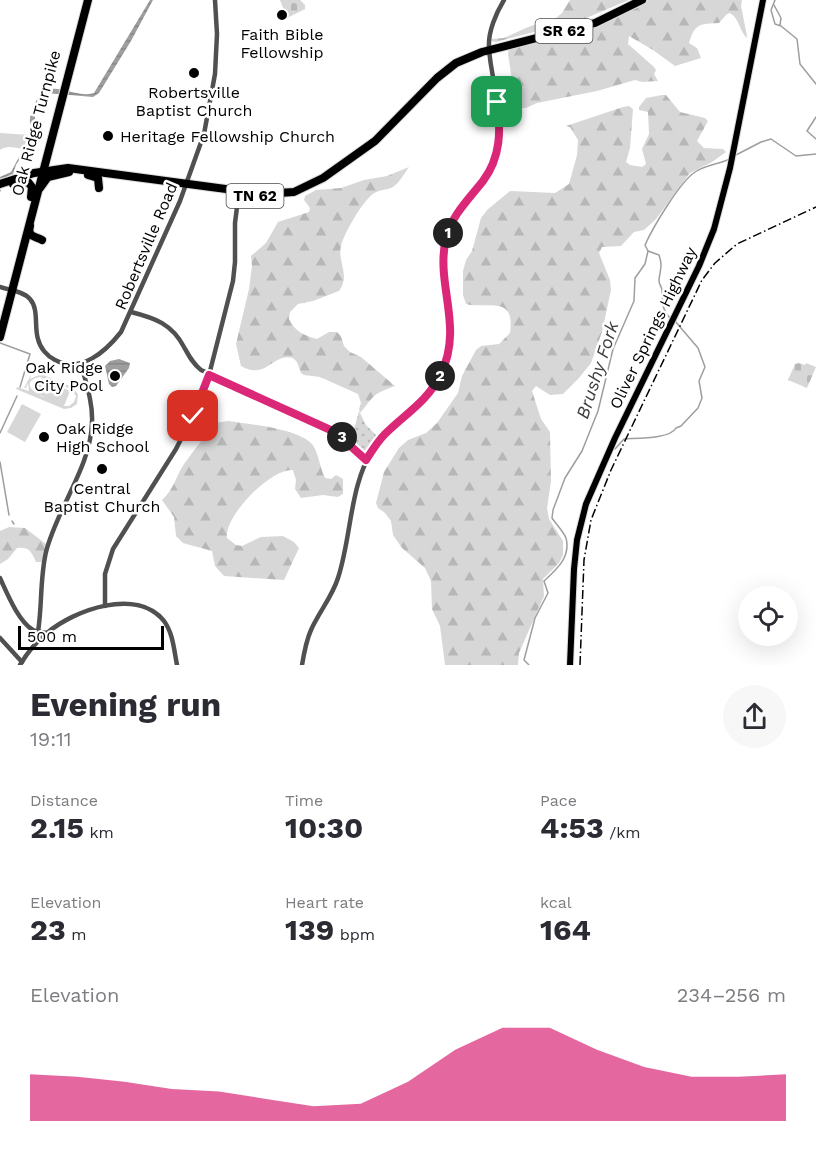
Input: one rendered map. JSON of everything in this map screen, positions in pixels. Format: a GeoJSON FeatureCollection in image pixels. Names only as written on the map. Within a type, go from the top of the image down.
{"type":"FeatureCollection","features":[{"type":"Feature","properties":{"kind":"highway","name":"Oak Ridge Turnpike"},"geometry":{"type":"LineString","coordinates":[[39,174],[50,142],[86,0]]}},
{"type":"Feature","properties":{"kind":"highway","name":"SR 62"},"geometry":{"type":"LineString","coordinates":[[487,50],[599,16],[633,0]]}},
{"type":"Feature","properties":{"kind":"highway","name":"SR 62"},"geometry":{"type":"LineString","coordinates":[[487,50],[595,23],[642,0]]}},
{"type":"Feature","properties":{"kind":"highway","name":"TN 62"},"geometry":{"type":"LineString","coordinates":[[3,185],[39,174],[71,171],[239,192],[277,194],[300,190],[323,178],[373,142],[449,67],[487,50]]}},
{"type":"Feature","properties":{"kind":"highway","name":"Oak Ridge Turnpike"},"geometry":{"type":"LineString","coordinates":[[0,337],[7,289],[17,268],[54,113],[62,93]]}},
{"type":"Feature","properties":{"kind":"highway"},"geometry":{"type":"LineString","coordinates":[[50,142],[49,164],[71,171]]}},
{"type":"Feature","properties":{"kind":"highway","name":"TN 62"},"geometry":{"type":"LineString","coordinates":[[71,171],[185,185]]}},
{"type":"Feature","properties":{"kind":"highway"},"geometry":{"type":"LineString","coordinates":[[31,208],[45,179],[71,171]]}},
{"type":"Feature","properties":{"kind":"highway"},"geometry":{"type":"LineString","coordinates":[[3,185],[24,182],[30,184],[33,190],[29,231],[33,237],[42,240],[33,239],[27,243],[17,268]]}},
{"type":"Feature","properties":{"kind":"highway","name":"Oak Ridge Turnpike"},"geometry":{"type":"LineString","coordinates":[[0,324],[7,289],[31,208]]}},
{"type":"Feature","properties":{"kind":"main road","name":"Oliver Springs Highway"},"geometry":{"type":"LineString","coordinates":[[570,665],[574,569],[577,540],[586,504],[615,438],[708,246],[722,206],[763,0]]}},
{"type":"Feature","properties":{"kind":"street","name":"Robertsville Road"},"geometry":{"type":"LineString","coordinates":[[81,364],[95,357],[115,339],[131,312],[202,143],[212,99],[217,49],[215,0]]}},
{"type":"Feature","properties":{"kind":"street"},"geometry":{"type":"LineString","coordinates":[[302,665],[311,630],[332,594],[339,575],[357,487],[366,460],[386,433],[427,396],[437,382],[446,361],[451,340],[444,263],[447,237],[461,206],[488,174],[500,138],[499,118],[487,50],[496,17],[504,0]]}},
{"type":"Feature","properties":{"kind":"street"},"geometry":{"type":"LineString","coordinates":[[105,606],[105,574],[113,549],[176,449],[193,416],[209,375],[234,277],[235,223],[239,192]]}},
{"type":"Feature","properties":{"kind":"street"},"geometry":{"type":"LineString","coordinates":[[7,289],[23,294],[31,300],[34,307],[37,339],[46,354],[62,363],[81,364],[91,406],[91,435],[85,456],[54,527],[46,554],[36,643]]}},
{"type":"Feature","properties":{"kind":"street"},"geometry":{"type":"LineString","coordinates":[[131,312],[155,319],[171,328],[193,363],[209,375],[335,432],[366,460]]}},
{"type":"Feature","properties":{"kind":"street"},"geometry":{"type":"LineString","coordinates":[[0,578],[22,619],[30,628],[47,633]]}},
{"type":"Feature","properties":{"kind":"street"},"geometry":{"type":"LineString","coordinates":[[0,638],[21,663],[36,643],[72,616],[105,606],[135,604],[157,614],[170,631],[177,665]]}},
{"type":"Feature","properties":{"kind":"street"},"geometry":{"type":"LineString","coordinates":[[16,655],[27,654]]}},
{"type":"Feature","properties":{"kind":"green space"},"geometry":{"type":"Polygon","coordinates":[[[280,0],[300,0],[305,5],[305,9],[287,18],[280,0]]]}},
{"type":"Feature","properties":{"kind":"green space"},"geometry":{"type":"Polygon","coordinates":[[[570,0],[629,0],[584,19],[496,42],[491,41],[491,39],[504,38],[556,18],[570,0]]]}},
{"type":"Feature","properties":{"kind":"green space"},"geometry":{"type":"Polygon","coordinates":[[[648,0],[742,0],[747,38],[736,18],[730,13],[727,14],[719,23],[703,24],[696,28],[689,43],[697,48],[701,58],[675,66],[629,36],[628,44],[654,67],[656,70],[654,74],[658,81],[635,80],[597,91],[537,103],[526,108],[517,108],[514,104],[509,48],[632,9],[648,0]]]}},
{"type":"Feature","properties":{"kind":"green space"},"geometry":{"type":"Polygon","coordinates":[[[666,95],[680,112],[705,118],[708,121],[697,141],[704,148],[723,149],[726,152],[690,173],[656,219],[644,230],[634,232],[621,246],[602,247],[599,253],[610,280],[611,290],[602,332],[591,363],[563,394],[550,395],[536,386],[532,391],[541,419],[550,432],[551,481],[547,508],[549,519],[563,541],[563,555],[559,563],[543,579],[544,596],[519,653],[518,665],[445,665],[440,626],[432,609],[431,581],[425,568],[402,548],[393,535],[391,521],[376,503],[384,472],[399,448],[408,440],[426,433],[437,423],[458,393],[462,376],[476,350],[481,346],[499,344],[510,333],[511,322],[505,309],[494,305],[466,304],[463,295],[463,271],[472,251],[481,218],[510,191],[555,193],[569,184],[577,155],[578,140],[570,127],[566,126],[623,107],[629,106],[633,109],[630,148],[626,162],[642,167],[646,164],[642,149],[649,134],[648,112],[639,110],[639,107],[646,98],[666,95]]]}},
{"type":"Feature","properties":{"kind":"green space"},"geometry":{"type":"Polygon","coordinates":[[[0,133],[30,135],[23,148],[9,147],[0,150],[0,133]]]}},
{"type":"Feature","properties":{"kind":"green space"},"geometry":{"type":"Polygon","coordinates":[[[409,167],[394,187],[373,194],[359,210],[341,246],[344,279],[339,291],[298,304],[290,312],[289,319],[300,332],[317,339],[329,332],[337,332],[350,352],[361,357],[395,386],[374,396],[360,413],[361,403],[358,394],[320,377],[304,375],[293,358],[280,359],[257,370],[241,366],[236,344],[249,289],[251,256],[266,243],[278,222],[309,212],[310,208],[304,200],[305,196],[316,190],[341,188],[364,180],[387,176],[409,167]]]}},
{"type":"Feature","properties":{"kind":"green space"},"geometry":{"type":"Polygon","coordinates":[[[795,364],[816,367],[807,388],[788,380],[795,364]]]}},
{"type":"Feature","properties":{"kind":"green space"},"geometry":{"type":"Polygon","coordinates":[[[32,373],[30,379],[41,374],[72,387],[78,394],[77,404],[64,409],[16,389],[17,387],[29,391],[28,383],[24,388],[32,373]],[[40,377],[34,379],[30,385],[35,392],[41,378],[70,391],[64,406],[69,406],[74,402],[76,396],[71,389],[40,377]]]}},
{"type":"Feature","properties":{"kind":"green space"},"geometry":{"type":"Polygon","coordinates":[[[22,404],[41,414],[25,442],[7,432],[22,404]]]}},
{"type":"Feature","properties":{"kind":"green space"},"geometry":{"type":"Polygon","coordinates":[[[359,411],[366,425],[379,438],[365,456],[359,454],[347,439],[355,426],[359,411]]]}},
{"type":"Feature","properties":{"kind":"green space"},"geometry":{"type":"Polygon","coordinates":[[[228,421],[275,428],[299,436],[314,447],[325,478],[331,479],[336,475],[343,479],[343,494],[338,497],[323,495],[301,498],[295,489],[296,480],[293,470],[284,471],[251,495],[233,518],[227,538],[236,545],[242,546],[261,537],[283,536],[299,548],[284,580],[224,576],[215,566],[212,551],[183,543],[176,536],[174,517],[162,500],[184,464],[216,423],[228,421]]]}},
{"type":"Feature","properties":{"kind":"green space"},"geometry":{"type":"Polygon","coordinates":[[[9,527],[25,528],[46,544],[42,562],[36,562],[27,549],[17,548],[8,559],[0,564],[0,531],[9,527]]]}},
{"type":"Feature","properties":{"kind":"shaded area"},"geometry":{"type":"Polygon","coordinates":[[[150,0],[153,0],[131,41],[99,93],[93,97],[47,93],[41,99],[35,113],[35,133],[13,174],[0,179],[11,172],[33,131],[30,118],[40,95],[46,90],[53,89],[94,93],[150,0]]]}},
{"type":"Feature","properties":{"kind":"shaded area","name":"Oak Ridge City Pool"},"geometry":{"type":"Polygon","coordinates":[[[119,359],[130,363],[129,368],[116,386],[112,387],[109,384],[105,366],[110,361],[119,359]]]}},
{"type":"Feature","properties":{"kind":"waterway","name":"Brushy Fork"},"geometry":{"type":"LineString","coordinates":[[775,0],[771,10],[775,24],[797,39],[800,64],[816,84]]}},
{"type":"Feature","properties":{"kind":"waterway"},"geometry":{"type":"LineString","coordinates":[[774,5],[781,18],[780,25]]}},
{"type":"Feature","properties":{"kind":"waterway","name":"Brushy Fork"},"geometry":{"type":"LineString","coordinates":[[816,117],[807,131],[816,139]]}},
{"type":"Feature","properties":{"kind":"waterway","name":"Brushy Fork"},"geometry":{"type":"LineString","coordinates":[[734,156],[771,139],[796,156],[816,154]]}},
{"type":"Feature","properties":{"kind":"waterway","name":"Brushy Fork"},"geometry":{"type":"LineString","coordinates":[[529,665],[524,660],[535,618],[548,593],[544,581],[565,557],[567,545],[566,538],[552,518],[553,510],[565,478],[582,451],[598,411],[613,349],[634,301],[635,278],[645,264],[648,251],[645,245],[667,206],[689,177],[699,170],[730,159]]}},
{"type":"Feature","properties":{"kind":"waterway"},"geometry":{"type":"LineString","coordinates":[[648,251],[659,255],[661,265],[659,282],[663,305],[670,318]]}},
{"type":"Feature","properties":{"kind":"waterway"},"geometry":{"type":"LineString","coordinates":[[615,449],[624,439],[653,437],[673,432],[698,408],[702,398],[699,381],[705,367],[698,348],[675,321]]}},
{"type":"Feature","properties":{"kind":"waterway"},"geometry":{"type":"LineString","coordinates":[[0,343],[30,354],[20,387]]}},
{"type":"Feature","properties":{"kind":"waterway"},"geometry":{"type":"LineString","coordinates":[[0,433],[17,396]]}},
{"type":"Feature","properties":{"kind":"waterway"},"geometry":{"type":"LineString","coordinates":[[0,462],[9,515]]}},
{"type":"Feature","properties":{"kind":"railway"},"geometry":{"type":"LineString","coordinates":[[580,665],[584,560],[591,520],[611,470],[702,280],[715,263],[737,244],[816,207]]}},
{"type":"Feature","properties":{"kind":"place","name":"Faith Bible Fellowship"},"geometry":{"type":"Point","coordinates":[282,15]}},
{"type":"Feature","properties":{"kind":"place","name":"Robertsville Baptist Church"},"geometry":{"type":"Point","coordinates":[194,73]}},
{"type":"Feature","properties":{"kind":"place","name":"Heritage Fellowship Church"},"geometry":{"type":"Point","coordinates":[108,136]}},
{"type":"Feature","properties":{"kind":"place","name":"Oak Ridge City Pool"},"geometry":{"type":"Point","coordinates":[115,376]}},
{"type":"Feature","properties":{"kind":"place","name":"Oak Ridge High School"},"geometry":{"type":"Point","coordinates":[44,437]}},
{"type":"Feature","properties":{"kind":"place","name":"Central Baptist Church"},"geometry":{"type":"Point","coordinates":[102,469]}},
{"type":"Feature","properties":{"kind":"route"},"geometry":{"type":"LineString","coordinates":[[193,416],[209,375],[335,432],[366,460],[386,433],[427,396],[437,382],[446,361],[451,340],[451,324],[444,271],[445,245],[457,213],[485,178],[495,157],[500,138],[497,102]]}}]}
